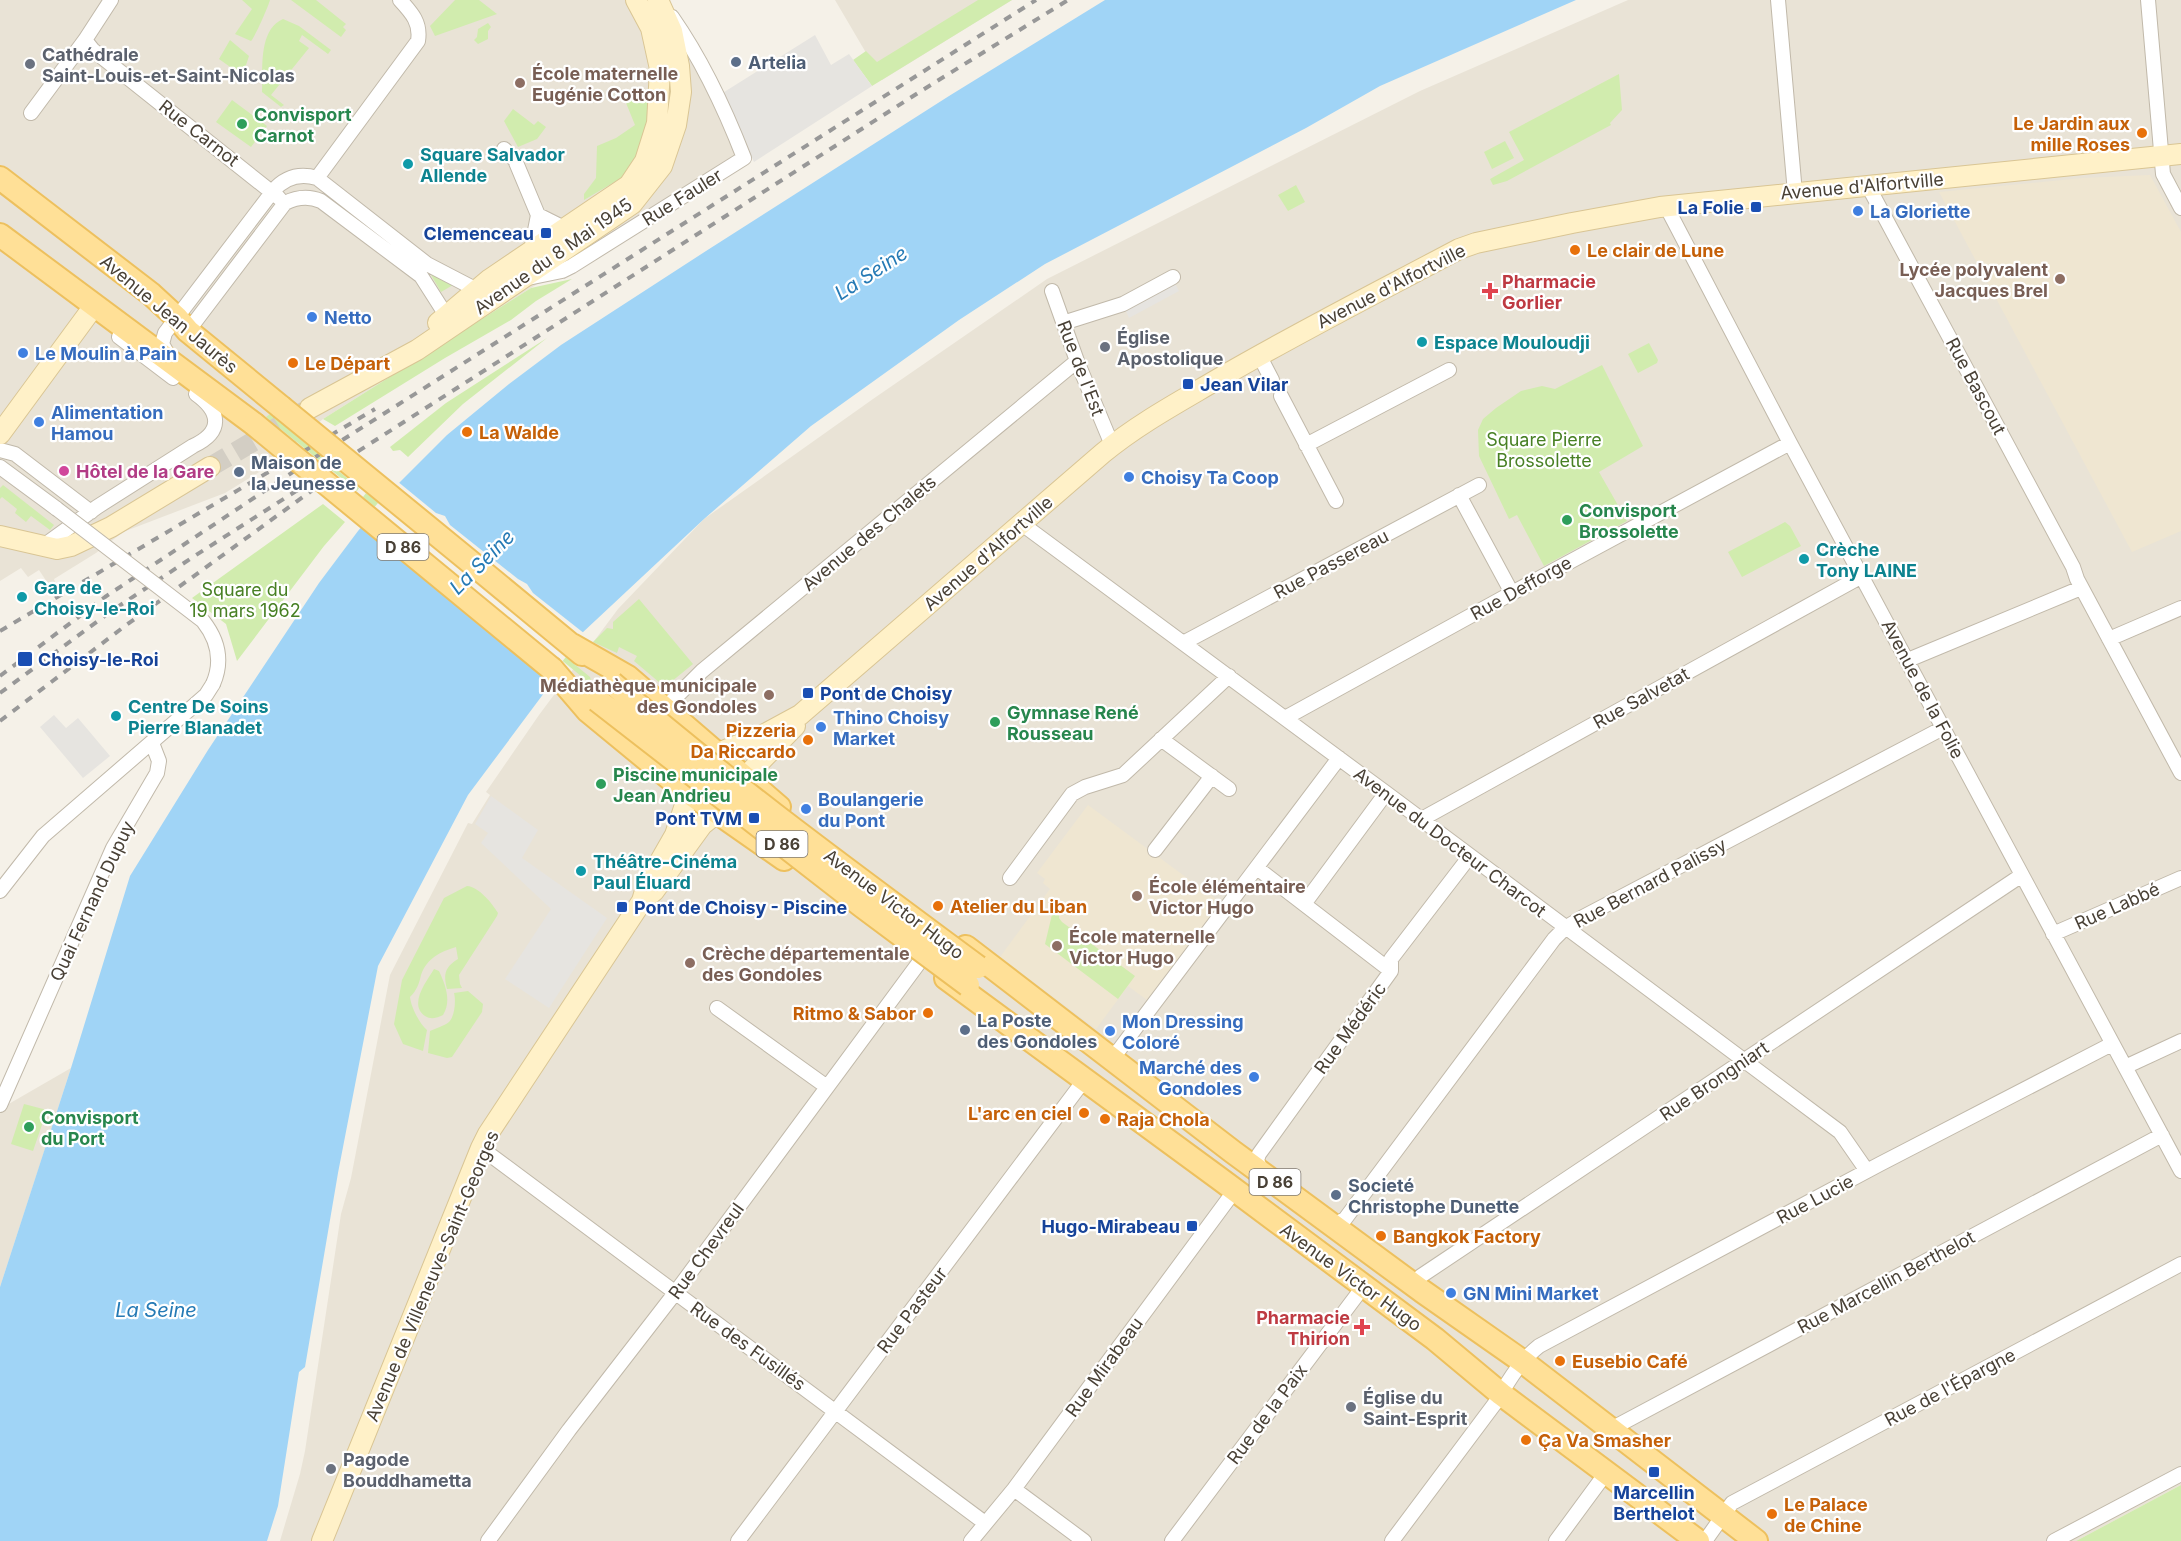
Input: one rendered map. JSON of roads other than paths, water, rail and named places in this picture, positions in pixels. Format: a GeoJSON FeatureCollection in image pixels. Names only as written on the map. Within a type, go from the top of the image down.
{"type":"FeatureCollection","features":[{"type":"Feature","properties":{"kind":"main road","name":"Avenue du 8 Mai 1945"},"geometry":{"type":"LineString","coordinates":[[310,408],[417,350],[483,296],[531,251],[629,185],[645,162],[657,123],[660,69],[651,28],[636,0]]}},
{"type":"Feature","properties":{"kind":"main road","name":"Avenue du 8 Mai 1945"},"geometry":{"type":"LineString","coordinates":[[483,296],[523,279],[632,204],[662,166],[676,125],[681,92],[679,66],[672,31],[659,0]]}},
{"type":"Feature","properties":{"kind":"main road","name":"Avenue d'Alfortville"},"geometry":{"type":"LineString","coordinates":[[718,753],[763,735],[800,715],[1112,445],[1168,407],[1259,355],[1459,249],[1476,243],[1572,223],[1666,206],[2181,154]]}},
{"type":"Feature","properties":{"kind":"main road","name":"Avenue Jean Jaurès"},"geometry":{"type":"LineString","coordinates":[[0,178],[151,294],[214,352],[572,645]]}},
{"type":"Feature","properties":{"kind":"main road","name":"Avenue Jean Jaurès"},"geometry":{"type":"LineString","coordinates":[[0,235],[254,424],[552,669]]}},
{"type":"Feature","properties":{"kind":"main road"},"geometry":{"type":"LineString","coordinates":[[0,434],[100,310]]}},
{"type":"Feature","properties":{"kind":"main road"},"geometry":{"type":"LineString","coordinates":[[0,536],[42,547],[57,549],[71,546],[89,538],[210,467]]}},
{"type":"Feature","properties":{"kind":"main road","name":"Avenue Victor Hugo"},"geometry":{"type":"LineString","coordinates":[[572,645],[621,672],[816,836],[1332,1226],[1522,1361],[1756,1541]]}},
{"type":"Feature","properties":{"kind":"main road","name":"Avenue Victor Hugo"},"geometry":{"type":"LineString","coordinates":[[572,645],[637,704],[973,976],[1001,1018]]}},
{"type":"Feature","properties":{"kind":"main road","name":"Avenue Victor Hugo"},"geometry":{"type":"LineString","coordinates":[[552,669],[588,711],[689,794],[754,836],[1235,1190],[1362,1287],[1435,1339],[1501,1394],[1698,1541]]}},
{"type":"Feature","properties":{"kind":"main road","name":"Avenue Victor Hugo"},"geometry":{"type":"LineString","coordinates":[[552,669],[650,739],[862,906],[973,976],[1031,998]]}},
{"type":"Feature","properties":{"kind":"main road","name":"Avenue d'Alfortville"},"geometry":{"type":"LineString","coordinates":[[746,776],[788,734],[800,715]]}},
{"type":"Feature","properties":{"kind":"main road"},"geometry":{"type":"LineString","coordinates":[[689,794],[718,753]]}},
{"type":"Feature","properties":{"kind":"main road","name":"Avenue de Villeneuve-Saint-Georges"},"geometry":{"type":"LineString","coordinates":[[322,1541],[488,1134],[642,901],[654,891],[702,825],[718,812],[746,776]]}},
{"type":"Feature","properties":{"kind":"main road","name":"Avenue de Villeneuve-Saint-Georges"},"geometry":{"type":"LineString","coordinates":[[642,901],[646,884],[675,835],[689,794]]}},
{"type":"Feature","properties":{"kind":"street"},"geometry":{"type":"LineString","coordinates":[[31,113],[85,40],[111,0]]}},
{"type":"Feature","properties":{"kind":"street"},"geometry":{"type":"LineString","coordinates":[[317,178],[418,41],[420,28],[413,14],[400,0]]}},
{"type":"Feature","properties":{"kind":"street","name":"Rue Fauler"},"geometry":{"type":"LineString","coordinates":[[523,279],[562,271],[572,266],[744,158],[724,111],[689,41],[659,0]]}},
{"type":"Feature","properties":{"kind":"street"},"geometry":{"type":"LineString","coordinates":[[1778,0],[1795,193]]}},
{"type":"Feature","properties":{"kind":"street"},"geometry":{"type":"LineString","coordinates":[[2148,0],[2163,174],[2181,208]]}},
{"type":"Feature","properties":{"kind":"street","name":"Rue Carnot"},"geometry":{"type":"LineString","coordinates":[[85,40],[93,50],[273,191],[285,203]]}},
{"type":"Feature","properties":{"kind":"street"},"geometry":{"type":"LineString","coordinates":[[504,149],[515,160],[538,214],[531,251]]}},
{"type":"Feature","properties":{"kind":"street"},"geometry":{"type":"LineString","coordinates":[[182,324],[273,191],[279,184],[291,177],[317,178],[427,264],[483,296]]}},
{"type":"Feature","properties":{"kind":"street","name":"Rue Bascout"},"geometry":{"type":"LineString","coordinates":[[1868,186],[2181,773]]}},
{"type":"Feature","properties":{"kind":"street"},"geometry":{"type":"LineString","coordinates":[[174,365],[162,344],[165,333],[182,324],[285,203],[293,199],[313,197],[321,201],[421,276],[450,321]]}},
{"type":"Feature","properties":{"kind":"street","name":"Avenue de la Folie"},"geometry":{"type":"LineString","coordinates":[[1666,206],[1790,443],[2181,1171]]}},
{"type":"Feature","properties":{"kind":"street"},"geometry":{"type":"LineString","coordinates":[[538,214],[566,229]]}},
{"type":"Feature","properties":{"kind":"street"},"geometry":{"type":"LineString","coordinates":[[1063,323],[1123,304],[1173,277]]}},
{"type":"Feature","properties":{"kind":"street","name":"Rue de l'Est"},"geometry":{"type":"LineString","coordinates":[[1052,291],[1077,361],[1112,445]]}},
{"type":"Feature","properties":{"kind":"street","name":"Avenue Jean Jaurès"},"geometry":{"type":"LineString","coordinates":[[91,512],[208,438],[214,428],[215,419],[206,401],[111,331],[100,310]]}},
{"type":"Feature","properties":{"kind":"street"},"geometry":{"type":"LineString","coordinates":[[1259,355],[1272,380]]}},
{"type":"Feature","properties":{"kind":"street","name":"Avenue des Chalets"},"geometry":{"type":"LineString","coordinates":[[665,708],[702,671],[1077,361]]}},
{"type":"Feature","properties":{"kind":"street"},"geometry":{"type":"LineString","coordinates":[[1306,445],[1449,370]]}},
{"type":"Feature","properties":{"kind":"street"},"geometry":{"type":"LineString","coordinates":[[1281,396],[1336,501]]}},
{"type":"Feature","properties":{"kind":"street","name":"Rue Defforge"},"geometry":{"type":"LineString","coordinates":[[1285,718],[1790,443]]}},
{"type":"Feature","properties":{"kind":"street"},"geometry":{"type":"LineString","coordinates":[[0,450],[15,454],[91,512],[42,547]]}},
{"type":"Feature","properties":{"kind":"street"},"geometry":{"type":"LineString","coordinates":[[0,891],[43,836],[206,695],[213,684],[219,665],[218,648],[212,633],[203,621],[4,470]]}},
{"type":"Feature","properties":{"kind":"street","name":"Rue Passereau"},"geometry":{"type":"LineString","coordinates":[[1183,643],[1479,486]]}},
{"type":"Feature","properties":{"kind":"street"},"geometry":{"type":"LineString","coordinates":[[1459,495],[1512,593]]}},
{"type":"Feature","properties":{"kind":"street","name":"Avenue du Docteur Charcot"},"geometry":{"type":"LineString","coordinates":[[1022,524],[1840,1132],[1867,1171]]}},
{"type":"Feature","properties":{"kind":"street","name":"Rue Salvetat"},"geometry":{"type":"LineString","coordinates":[[1420,820],[1862,576]]}},
{"type":"Feature","properties":{"kind":"street"},"geometry":{"type":"LineString","coordinates":[[1908,660],[2081,588]]}},
{"type":"Feature","properties":{"kind":"street"},"geometry":{"type":"LineString","coordinates":[[2109,639],[2181,608]]}},
{"type":"Feature","properties":{"kind":"street"},"geometry":{"type":"LineString","coordinates":[[1010,878],[1072,794],[1085,787],[1123,775],[1229,676]]}},
{"type":"Feature","properties":{"kind":"street","name":"Rue Bernard Palissy"},"geometry":{"type":"LineString","coordinates":[[1332,1226],[1345,1219],[1547,948],[1565,928],[1943,728]]}},
{"type":"Feature","properties":{"kind":"street"},"geometry":{"type":"LineString","coordinates":[[1161,739],[1228,789]]}},
{"type":"Feature","properties":{"kind":"street","name":"Quai Fernand Dupuy"},"geometry":{"type":"LineString","coordinates":[[0,1105],[113,848],[158,773],[159,761],[152,743]]}},
{"type":"Feature","properties":{"kind":"street"},"geometry":{"type":"LineString","coordinates":[[1107,1054],[1113,1054],[1119,1050],[1339,758]]}},
{"type":"Feature","properties":{"kind":"street"},"geometry":{"type":"LineString","coordinates":[[1155,850],[1212,776]]}},
{"type":"Feature","properties":{"kind":"street"},"geometry":{"type":"LineString","coordinates":[[1304,904],[1386,793]]}},
{"type":"Feature","properties":{"kind":"street","name":"Rue Médéric"},"geometry":{"type":"LineString","coordinates":[[1262,1173],[1257,1160],[1259,1154],[1391,970],[1391,959],[1470,856]]}},
{"type":"Feature","properties":{"kind":"street"},"geometry":{"type":"LineString","coordinates":[[1257,868],[1391,970]]}},
{"type":"Feature","properties":{"kind":"street","name":"Rue Brongniart"},"geometry":{"type":"LineString","coordinates":[[1422,1292],[1418,1280],[1422,1276],[2022,875]]}},
{"type":"Feature","properties":{"kind":"street","name":"Rue Labbé"},"geometry":{"type":"LineString","coordinates":[[2053,934],[2181,878]]}},
{"type":"Feature","properties":{"kind":"street","name":"Rue Chevreul"},"geometry":{"type":"LineString","coordinates":[[488,1541],[921,960]]}},
{"type":"Feature","properties":{"kind":"street"},"geometry":{"type":"LineString","coordinates":[[717,1008],[827,1087]]}},
{"type":"Feature","properties":{"kind":"street"},"geometry":{"type":"LineString","coordinates":[[2125,1067],[2181,1041]]}},
{"type":"Feature","properties":{"kind":"street","name":"Rue Lucie"},"geometry":{"type":"LineString","coordinates":[[1392,1541],[1501,1394],[1509,1377],[1539,1346],[1867,1171],[2112,1044]]}},
{"type":"Feature","properties":{"kind":"street","name":"Rue Pasteur"},"geometry":{"type":"LineString","coordinates":[[738,1541],[1079,1087],[1089,1084]]}},
{"type":"Feature","properties":{"kind":"street","name":"Rue Marcellin Berthelot"},"geometry":{"type":"LineString","coordinates":[[1611,1429],[2162,1135]]}},
{"type":"Feature","properties":{"kind":"street","name":"Rue des Fusillés"},"geometry":{"type":"LineString","coordinates":[[481,1148],[985,1522]]}},
{"type":"Feature","properties":{"kind":"street","name":"Rue Mirabeau"},"geometry":{"type":"LineString","coordinates":[[971,1541],[1014,1489],[1235,1190]]}},
{"type":"Feature","properties":{"kind":"street","name":"Rue de l'Épargne"},"geometry":{"type":"LineString","coordinates":[[1723,1515],[1732,1503],[2181,1264]]}},
{"type":"Feature","properties":{"kind":"street","name":"Rue de la Paix"},"geometry":{"type":"LineString","coordinates":[[1172,1541],[1362,1287]]}},
{"type":"Feature","properties":{"kind":"street"},"geometry":{"type":"LineString","coordinates":[[1556,1541],[1606,1473]]}},
{"type":"Feature","properties":{"kind":"street"},"geometry":{"type":"LineString","coordinates":[[2054,1541],[2181,1474]]}},
{"type":"Feature","properties":{"kind":"street"},"geometry":{"type":"LineString","coordinates":[[1014,1489],[1084,1541]]}},
{"type":"Feature","properties":{"kind":"street"},"geometry":{"type":"LineString","coordinates":[[1705,1541],[1723,1515]]}},
{"type":"Feature","properties":{"kind":"water","name":"La Seine"},"geometry":{"type":"Polygon","coordinates":[[[1105,0],[1576,0],[1380,86],[1306,128],[1045,264],[959,320],[811,426],[704,519],[581,634],[549,673],[547,689],[468,795],[378,966],[338,1173],[305,1367],[299,1372],[278,1506],[267,1541],[0,1541],[0,1287],[130,876],[208,750],[319,583],[358,531],[397,485],[447,435],[561,345],[949,96],[1105,0]]]}},
{"type":"Feature","properties":{"kind":"tunnel"},"geometry":{"type":"LineString","coordinates":[[210,467],[305,411]]}},
{"type":"Feature","properties":{"kind":"railway"},"geometry":{"type":"LineString","coordinates":[[0,676],[105,597],[314,458],[1036,0]]}},
{"type":"Feature","properties":{"kind":"railway"},"geometry":{"type":"LineString","coordinates":[[0,693],[113,610],[193,557],[921,91],[1068,0]]}},
{"type":"Feature","properties":{"kind":"railway"},"geometry":{"type":"LineString","coordinates":[[0,631],[375,409]]}},
{"type":"Feature","properties":{"kind":"railway"},"geometry":{"type":"LineString","coordinates":[[0,721],[125,626],[325,481]]}},
{"type":"Feature","properties":{"kind":"place","name":"Artelia"},"geometry":{"type":"Point","coordinates":[736,62]}},
{"type":"Feature","properties":{"kind":"place","name":"Cathédrale Saint-Louis-et-Saint-Nicolas"},"geometry":{"type":"Point","coordinates":[30,64]}},
{"type":"Feature","properties":{"kind":"place","name":"École maternelle Eugénie Cotton"},"geometry":{"type":"Point","coordinates":[520,83]}},
{"type":"Feature","properties":{"kind":"place","name":"Convisport Carnot"},"geometry":{"type":"Point","coordinates":[242,124]}},
{"type":"Feature","properties":{"kind":"place","name":"Le Jardin aux mille Roses"},"geometry":{"type":"Point","coordinates":[2142,133]}},
{"type":"Feature","properties":{"kind":"place","name":"Square Salvador Allende"},"geometry":{"type":"Point","coordinates":[408,164]}},
{"type":"Feature","properties":{"kind":"place","name":"La Folie"},"geometry":{"type":"Point","coordinates":[1756,207]}},
{"type":"Feature","properties":{"kind":"place","name":"La Gloriette"},"geometry":{"type":"Point","coordinates":[1858,211]}},
{"type":"Feature","properties":{"kind":"place","name":"Clemenceau"},"geometry":{"type":"Point","coordinates":[546,233]}},
{"type":"Feature","properties":{"kind":"place","name":"Le clair de Lune"},"geometry":{"type":"Point","coordinates":[1575,250]}},
{"type":"Feature","properties":{"kind":"place","name":"Lycée polyvalent Jacques Brel"},"geometry":{"type":"Point","coordinates":[2060,279]}},
{"type":"Feature","properties":{"kind":"place","name":"Pharmacie Gorlier"},"geometry":{"type":"Point","coordinates":[1490,291]}},
{"type":"Feature","properties":{"kind":"place","name":"Netto"},"geometry":{"type":"Point","coordinates":[312,317]}},
{"type":"Feature","properties":{"kind":"place","name":"Espace Mouloudji"},"geometry":{"type":"Point","coordinates":[1422,342]}},
{"type":"Feature","properties":{"kind":"place","name":"Église Apostolique"},"geometry":{"type":"Point","coordinates":[1105,347]}},
{"type":"Feature","properties":{"kind":"place","name":"Le Moulin à Pain"},"geometry":{"type":"Point","coordinates":[23,353]}},
{"type":"Feature","properties":{"kind":"place","name":"Le Départ"},"geometry":{"type":"Point","coordinates":[293,363]}},
{"type":"Feature","properties":{"kind":"place","name":"Jean Vilar"},"geometry":{"type":"Point","coordinates":[1188,384]}},
{"type":"Feature","properties":{"kind":"place","name":"Alimentation Hamou"},"geometry":{"type":"Point","coordinates":[39,422]}},
{"type":"Feature","properties":{"kind":"place","name":"La Walde"},"geometry":{"type":"Point","coordinates":[467,432]}},
{"type":"Feature","properties":{"kind":"place","name":"Hôtel de la Gare"},"geometry":{"type":"Point","coordinates":[64,471]}},
{"type":"Feature","properties":{"kind":"place","name":"Maison de la Jeunesse"},"geometry":{"type":"Point","coordinates":[239,472]}},
{"type":"Feature","properties":{"kind":"place","name":"Choisy Ta Coop"},"geometry":{"type":"Point","coordinates":[1129,477]}},
{"type":"Feature","properties":{"kind":"place","name":"Convisport Brossolette"},"geometry":{"type":"Point","coordinates":[1567,520]}},
{"type":"Feature","properties":{"kind":"place","name":"Crèche Tony LAINE"},"geometry":{"type":"Point","coordinates":[1804,559]}},
{"type":"Feature","properties":{"kind":"place","name":"Gare de Choisy-le-Roi"},"geometry":{"type":"Point","coordinates":[22,597]}},
{"type":"Feature","properties":{"kind":"place","name":"Choisy-le-Roi"},"geometry":{"type":"Point","coordinates":[25,659]}},
{"type":"Feature","properties":{"kind":"place","name":"Pont de Choisy"},"geometry":{"type":"Point","coordinates":[808,693]}},
{"type":"Feature","properties":{"kind":"place","name":"Médiathèque municipale des Gondoles"},"geometry":{"type":"Point","coordinates":[769,695]}},
{"type":"Feature","properties":{"kind":"place","name":"Centre De Soins Pierre Blanadet"},"geometry":{"type":"Point","coordinates":[116,716]}},
{"type":"Feature","properties":{"kind":"place","name":"Gymnase René Rousseau"},"geometry":{"type":"Point","coordinates":[995,722]}},
{"type":"Feature","properties":{"kind":"place","name":"Thino Choisy Market"},"geometry":{"type":"Point","coordinates":[821,727]}},
{"type":"Feature","properties":{"kind":"place","name":"Pizzeria Da Riccardo"},"geometry":{"type":"Point","coordinates":[808,740]}},
{"type":"Feature","properties":{"kind":"place","name":"Piscine municipale Jean Andrieu"},"geometry":{"type":"Point","coordinates":[601,784]}},
{"type":"Feature","properties":{"kind":"place","name":"Boulangerie du Pont"},"geometry":{"type":"Point","coordinates":[806,809]}},
{"type":"Feature","properties":{"kind":"place","name":"Pont TVM"},"geometry":{"type":"Point","coordinates":[754,818]}},
{"type":"Feature","properties":{"kind":"place","name":"Théâtre-Cinéma Paul Éluard"},"geometry":{"type":"Point","coordinates":[581,871]}},
{"type":"Feature","properties":{"kind":"place","name":"École élémentaire Victor Hugo"},"geometry":{"type":"Point","coordinates":[1137,896]}},
{"type":"Feature","properties":{"kind":"place","name":"Atelier du Liban"},"geometry":{"type":"Point","coordinates":[938,906]}},
{"type":"Feature","properties":{"kind":"place","name":"Pont de Choisy - Piscine"},"geometry":{"type":"Point","coordinates":[622,907]}},
{"type":"Feature","properties":{"kind":"place","name":"École maternelle Victor Hugo"},"geometry":{"type":"Point","coordinates":[1057,946]}},
{"type":"Feature","properties":{"kind":"place","name":"Crèche départementale des Gondoles"},"geometry":{"type":"Point","coordinates":[690,963]}},
{"type":"Feature","properties":{"kind":"place","name":"Ritmo & Sabor"},"geometry":{"type":"Point","coordinates":[928,1013]}},
{"type":"Feature","properties":{"kind":"place","name":"La Poste des Gondoles"},"geometry":{"type":"Point","coordinates":[965,1030]}},
{"type":"Feature","properties":{"kind":"place","name":"Mon Dressing Coloré"},"geometry":{"type":"Point","coordinates":[1110,1031]}},
{"type":"Feature","properties":{"kind":"place","name":"Marché des Gondoles"},"geometry":{"type":"Point","coordinates":[1254,1077]}},
{"type":"Feature","properties":{"kind":"place","name":"L'arc en ciel"},"geometry":{"type":"Point","coordinates":[1084,1113]}},
{"type":"Feature","properties":{"kind":"place","name":"Raja Chola"},"geometry":{"type":"Point","coordinates":[1105,1119]}},
{"type":"Feature","properties":{"kind":"place","name":"Convisport du Port"},"geometry":{"type":"Point","coordinates":[29,1127]}},
{"type":"Feature","properties":{"kind":"place","name":"Societé Christophe Dunette"},"geometry":{"type":"Point","coordinates":[1336,1195]}},
{"type":"Feature","properties":{"kind":"place","name":"Hugo-Mirabeau"},"geometry":{"type":"Point","coordinates":[1192,1226]}},
{"type":"Feature","properties":{"kind":"place","name":"Bangkok Factory"},"geometry":{"type":"Point","coordinates":[1381,1236]}},
{"type":"Feature","properties":{"kind":"place","name":"GN Mini Market"},"geometry":{"type":"Point","coordinates":[1451,1293]}},
{"type":"Feature","properties":{"kind":"place","name":"Pharmacie Thirion"},"geometry":{"type":"Point","coordinates":[1362,1327]}},
{"type":"Feature","properties":{"kind":"place","name":"Eusebio Café"},"geometry":{"type":"Point","coordinates":[1560,1361]}},
{"type":"Feature","properties":{"kind":"place","name":"Église du Saint-Esprit"},"geometry":{"type":"Point","coordinates":[1351,1407]}},
{"type":"Feature","properties":{"kind":"place","name":"Ça Va Smasher"},"geometry":{"type":"Point","coordinates":[1526,1440]}},
{"type":"Feature","properties":{"kind":"place","name":"Pagode Bouddhametta"},"geometry":{"type":"Point","coordinates":[331,1469]}},
{"type":"Feature","properties":{"kind":"place","name":"Marcellin Berthelot"},"geometry":{"type":"Point","coordinates":[1654,1472]}},
{"type":"Feature","properties":{"kind":"place","name":"Le Palace de Chine"},"geometry":{"type":"Point","coordinates":[1772,1514]}},
{"type":"Feature","properties":{"kind":"park label","name":"Square Pierre Brossolette"},"geometry":{"type":"Point","coordinates":[1544,449]}},
{"type":"Feature","properties":{"kind":"park label","name":"Square du 19 mars 1962"},"geometry":{"type":"Point","coordinates":[245,599]}}]}
